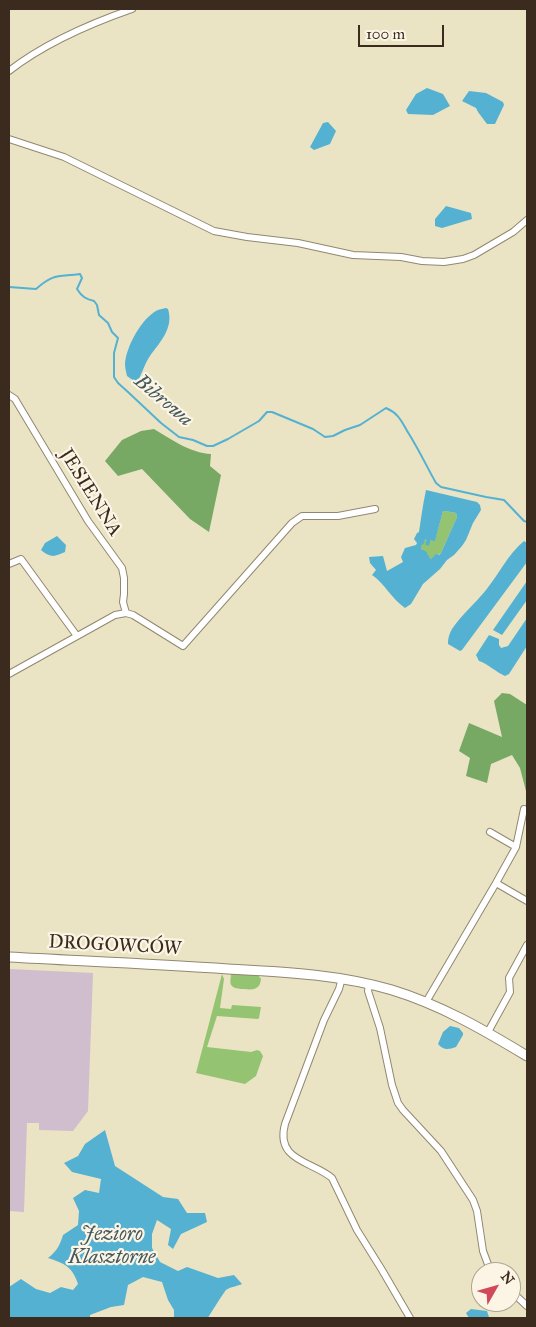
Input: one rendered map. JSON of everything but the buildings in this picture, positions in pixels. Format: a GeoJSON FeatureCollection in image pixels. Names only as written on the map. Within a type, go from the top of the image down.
{"type":"FeatureCollection","features":[{"type":"Feature","properties":{"kind":"main road","name":"DROGOWCÓW"},"geometry":{"type":"LineString","coordinates":[[9,957],[290,972],[342,978],[392,990],[426,1002],[488,1032],[527,1056]]}},
{"type":"Feature","properties":{"kind":"street"},"geometry":{"type":"LineString","coordinates":[[9,71],[64,37],[105,18],[132,9]]}},
{"type":"Feature","properties":{"kind":"street"},"geometry":{"type":"LineString","coordinates":[[9,139],[64,157],[214,231],[298,243],[353,255],[401,257],[422,261],[444,262],[463,259],[474,255],[513,232],[527,220]]}},
{"type":"Feature","properties":{"kind":"street","name":"JESIENNA"},"geometry":{"type":"LineString","coordinates":[[9,396],[15,398],[88,521],[122,568],[124,594],[122,602],[126,613]]}},
{"type":"Feature","properties":{"kind":"street"},"geometry":{"type":"LineString","coordinates":[[9,674],[111,617],[126,613],[133,614],[183,646],[292,523],[302,516],[338,516],[375,509]]}},
{"type":"Feature","properties":{"kind":"street"},"geometry":{"type":"LineString","coordinates":[[9,564],[21,559],[77,636]]}},
{"type":"Feature","properties":{"kind":"street"},"geometry":{"type":"LineString","coordinates":[[426,1002],[516,847],[524,809]]}},
{"type":"Feature","properties":{"kind":"street"},"geometry":{"type":"LineString","coordinates":[[490,832],[516,847]]}},
{"type":"Feature","properties":{"kind":"street"},"geometry":{"type":"LineString","coordinates":[[496,883],[527,901]]}},
{"type":"Feature","properties":{"kind":"street"},"geometry":{"type":"LineString","coordinates":[[488,1032],[510,992],[509,978],[527,945]]}},
{"type":"Feature","properties":{"kind":"street"},"geometry":{"type":"LineString","coordinates":[[342,978],[339,990],[324,1020],[285,1124],[283,1131],[284,1144],[288,1152],[295,1158],[332,1178],[357,1230],[410,1318]]}},
{"type":"Feature","properties":{"kind":"street"},"geometry":{"type":"LineString","coordinates":[[369,984],[368,991],[380,1028],[392,1085],[398,1102],[403,1110],[441,1150],[473,1200],[477,1211],[483,1251],[487,1262]]}},
{"type":"Feature","properties":{"kind":"shaded area"},"geometry":{"type":"Polygon","coordinates":[[[9,969],[93,973],[88,1111],[73,1131],[39,1130],[39,1123],[27,1123],[24,1212],[9,1211],[9,969]]]}},
{"type":"Feature","properties":{"kind":"green space"},"geometry":{"type":"Polygon","coordinates":[[[154,429],[188,448],[211,454],[210,466],[221,475],[209,532],[190,519],[142,469],[118,476],[105,461],[122,440],[141,431],[154,429]]]}},
{"type":"Feature","properties":{"kind":"green space"},"geometry":{"type":"Polygon","coordinates":[[[443,511],[456,513],[457,517],[441,553],[431,559],[421,549],[421,546],[425,539],[428,539],[427,541],[435,540],[443,511]]]}},
{"type":"Feature","properties":{"kind":"green space"},"geometry":{"type":"Polygon","coordinates":[[[502,693],[510,694],[527,705],[527,795],[520,768],[512,755],[491,764],[487,783],[466,776],[470,758],[459,751],[469,723],[502,737],[494,701],[502,693]]]}},
{"type":"Feature","properties":{"kind":"green space"},"geometry":{"type":"Polygon","coordinates":[[[232,973],[258,975],[261,979],[260,983],[258,987],[253,989],[236,988],[231,983],[232,973]]]}},
{"type":"Feature","properties":{"kind":"green space"},"geometry":{"type":"Polygon","coordinates":[[[222,974],[224,979],[220,1008],[231,1009],[232,1005],[261,1007],[258,1019],[217,1016],[207,1047],[251,1052],[260,1051],[263,1056],[256,1076],[245,1084],[196,1073],[222,974]]]}},
{"type":"Feature","properties":{"kind":"water"},"geometry":{"type":"Polygon","coordinates":[[[427,88],[443,94],[450,106],[433,115],[408,114],[406,110],[416,94],[427,88]]]}},
{"type":"Feature","properties":{"kind":"water"},"geometry":{"type":"Polygon","coordinates":[[[469,91],[486,93],[503,102],[504,105],[495,124],[487,124],[476,108],[462,101],[469,91]]]}},
{"type":"Feature","properties":{"kind":"water"},"geometry":{"type":"Polygon","coordinates":[[[328,122],[336,131],[330,144],[314,150],[310,147],[323,123],[328,122]]]}},
{"type":"Feature","properties":{"kind":"water"},"geometry":{"type":"Polygon","coordinates":[[[446,206],[471,213],[472,219],[442,228],[435,226],[435,219],[446,206]]]}},
{"type":"Feature","properties":{"kind":"water"},"geometry":{"type":"Polygon","coordinates":[[[168,309],[169,316],[168,329],[148,359],[138,381],[134,381],[127,376],[125,365],[128,349],[146,319],[158,310],[168,309]]]}},
{"type":"Feature","properties":{"kind":"water"},"geometry":{"type":"Polygon","coordinates":[[[426,490],[477,502],[481,510],[462,546],[423,584],[411,604],[405,608],[372,575],[376,570],[370,563],[369,557],[383,556],[387,571],[403,562],[401,557],[405,548],[417,543],[414,539],[419,532],[426,490]],[[443,511],[435,541],[430,540],[428,546],[425,544],[427,540],[425,539],[421,546],[421,549],[427,552],[431,559],[436,554],[439,555],[441,553],[457,517],[456,513],[443,511]]]}},
{"type":"Feature","properties":{"kind":"water"},"geometry":{"type":"Polygon","coordinates":[[[57,536],[66,545],[65,552],[53,556],[41,550],[45,543],[57,536]]]}},
{"type":"Feature","properties":{"kind":"water"},"geometry":{"type":"Polygon","coordinates":[[[524,541],[527,543],[527,562],[462,650],[460,651],[448,644],[448,638],[452,629],[486,590],[508,558],[524,541]]]}},
{"type":"Feature","properties":{"kind":"water"},"geometry":{"type":"Polygon","coordinates":[[[527,581],[527,600],[502,635],[493,630],[527,581]]]}},
{"type":"Feature","properties":{"kind":"water"},"geometry":{"type":"Polygon","coordinates":[[[527,618],[527,646],[509,674],[505,676],[479,661],[476,655],[489,635],[499,639],[501,648],[508,646],[527,618]]]}},
{"type":"Feature","properties":{"kind":"water"},"geometry":{"type":"Polygon","coordinates":[[[450,1026],[459,1028],[463,1035],[456,1047],[446,1049],[438,1044],[443,1032],[450,1026]]]}},
{"type":"Feature","properties":{"kind":"water","name":"Jezioro Klasztorne"},"geometry":{"type":"Polygon","coordinates":[[[105,1130],[115,1166],[163,1197],[178,1199],[187,1213],[205,1213],[207,1222],[181,1234],[173,1249],[168,1245],[171,1229],[157,1220],[152,1234],[152,1248],[160,1262],[178,1271],[187,1267],[218,1278],[234,1275],[242,1284],[226,1290],[208,1318],[174,1318],[174,1310],[168,1300],[162,1282],[143,1277],[128,1285],[124,1305],[111,1307],[90,1315],[90,1318],[9,1318],[9,1287],[21,1279],[36,1289],[50,1293],[61,1287],[73,1290],[78,1284],[67,1266],[48,1258],[58,1248],[63,1235],[78,1225],[79,1211],[73,1198],[85,1190],[99,1193],[101,1179],[72,1172],[64,1163],[78,1156],[85,1144],[105,1130]]]}},
{"type":"Feature","properties":{"kind":"water"},"geometry":{"type":"Polygon","coordinates":[[[471,1309],[471,1312],[487,1312],[489,1317],[469,1318],[466,1313],[471,1309]]]}},
{"type":"Feature","properties":{"kind":"waterway","name":"Bibrowa"},"geometry":{"type":"LineString","coordinates":[[9,287],[36,289],[52,278],[80,274],[82,278],[77,289],[84,297],[94,301],[99,315],[108,323],[112,332],[118,338],[114,353],[114,377],[161,423],[179,437],[207,446],[213,446],[259,421],[267,412],[272,412],[313,429],[325,437],[333,436],[360,425],[386,408],[395,413],[400,419],[436,483],[441,487],[504,500],[527,522]]}}]}
